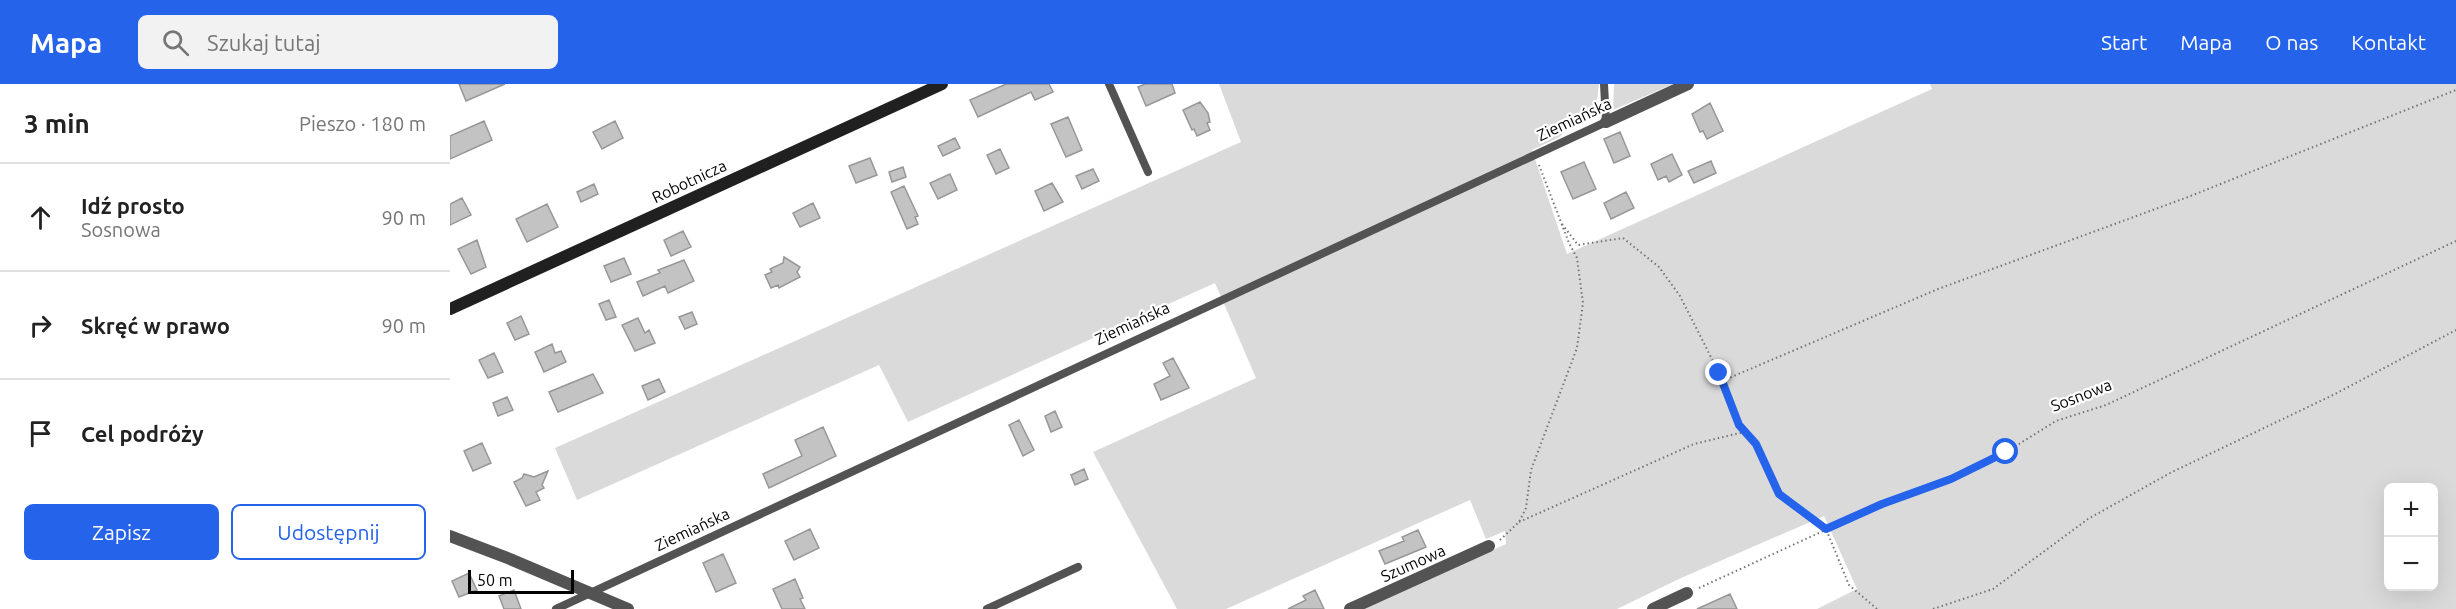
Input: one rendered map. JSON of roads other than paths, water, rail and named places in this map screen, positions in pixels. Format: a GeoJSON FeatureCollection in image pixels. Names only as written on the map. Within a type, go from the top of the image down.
{"type":"FeatureCollection","features":[{"type":"Feature","properties":{"kind":"street","name":"Robotnicza"},"geometry":{"type":"LineString","coordinates":[[450,309],[942,84]]}},
{"type":"Feature","properties":{"kind":"street","name":"Ziemiańska"},"geometry":{"type":"LineString","coordinates":[[1606,122],[1688,84]]}},
{"type":"Feature","properties":{"kind":"street"},"geometry":{"type":"LineString","coordinates":[[450,536],[628,609]]}},
{"type":"Feature","properties":{"kind":"street","name":"Szumowa"},"geometry":{"type":"LineString","coordinates":[[1350,609],[1489,546]]}},
{"type":"Feature","properties":{"kind":"street"},"geometry":{"type":"LineString","coordinates":[[1653,609],[1687,593]]}},
{"type":"Feature","properties":{"kind":"lane"},"geometry":{"type":"LineString","coordinates":[[1108,84],[1148,172]]}},
{"type":"Feature","properties":{"kind":"lane"},"geometry":{"type":"LineString","coordinates":[[1604,84],[1606,122]]}},
{"type":"Feature","properties":{"kind":"lane","name":"Ziemiańska"},"geometry":{"type":"LineString","coordinates":[[556,609],[1606,122]]}},
{"type":"Feature","properties":{"kind":"lane"},"geometry":{"type":"LineString","coordinates":[[987,609],[1078,567]]}}]}
